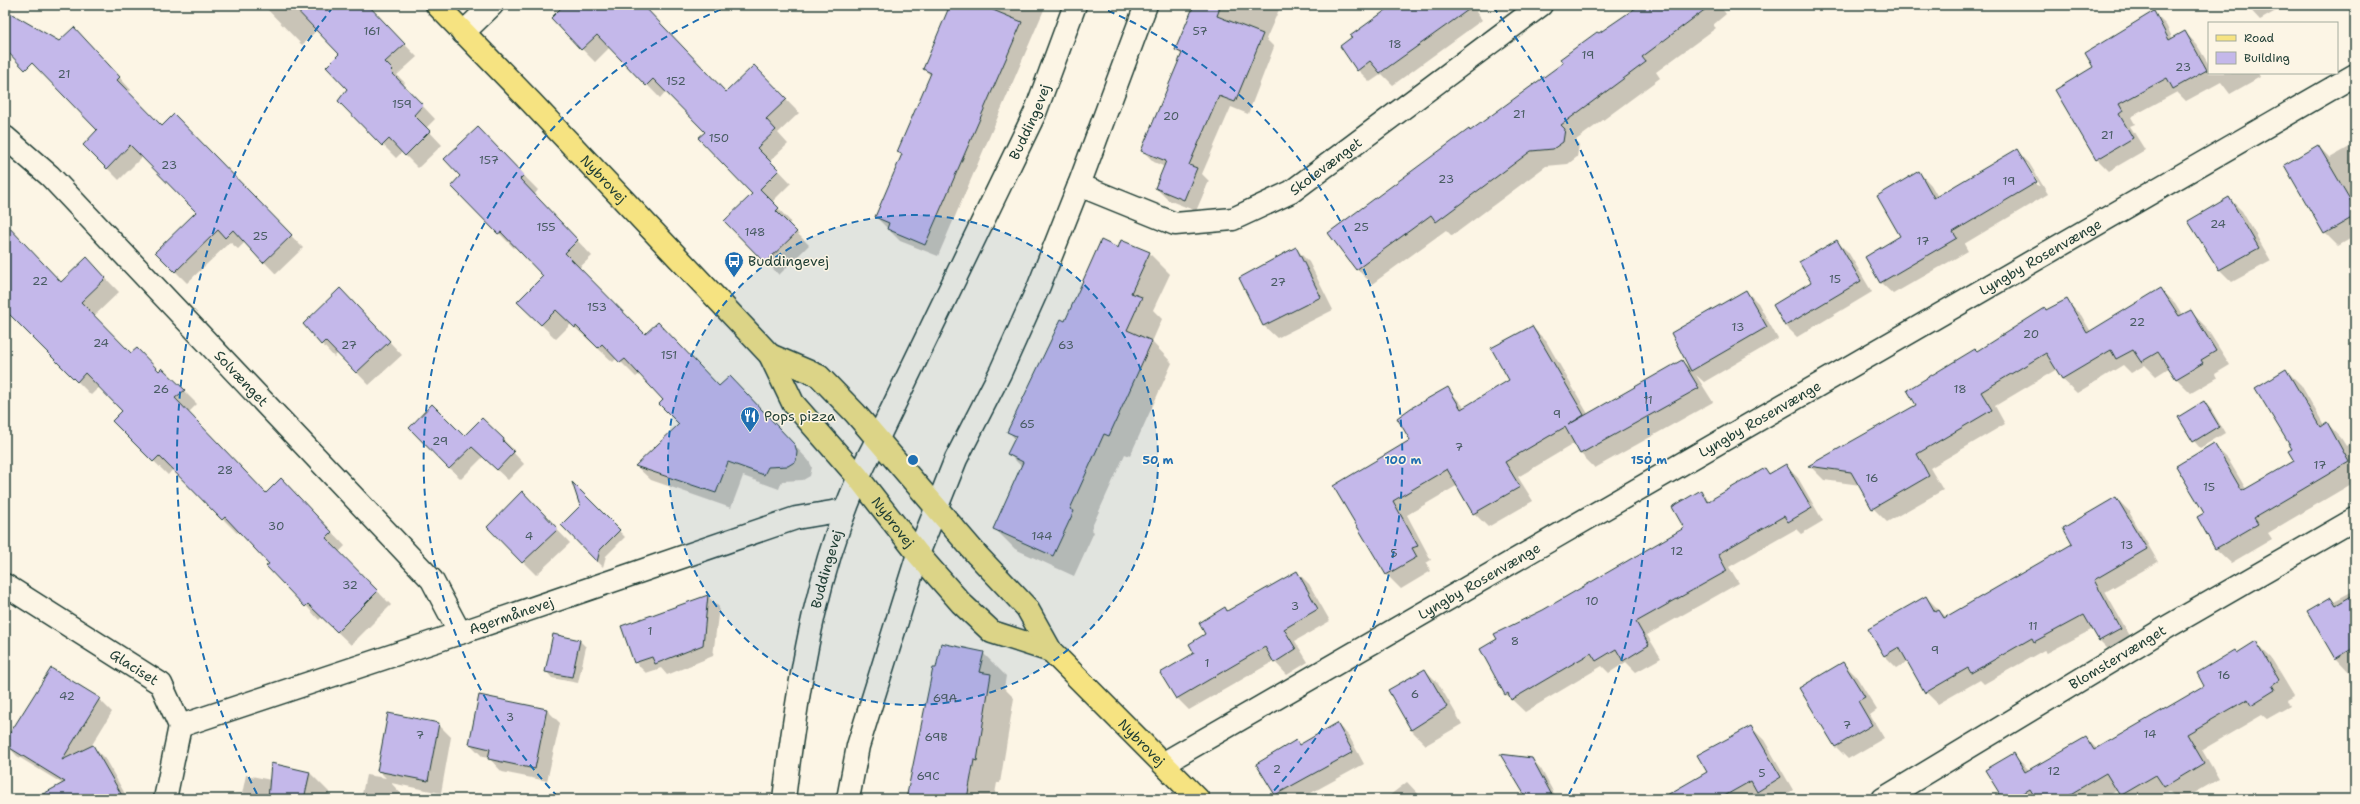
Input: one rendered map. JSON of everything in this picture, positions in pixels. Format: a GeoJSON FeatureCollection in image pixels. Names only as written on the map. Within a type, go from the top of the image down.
{"type":"FeatureCollection","features":[{"type":"Feature","properties":{"kind":"main road","name":"Nybrovej"},"geometry":{"type":"LineString","coordinates":[[437,5],[770,355],[793,403],[857,476],[918,554],[961,603],[992,632],[1051,651]]}},
{"type":"Feature","properties":{"kind":"main road","name":"Nybrovej"},"geometry":{"type":"LineString","coordinates":[[770,355],[819,376],[878,438],[936,507],[1027,608],[1051,651],[1164,763],[1198,799]]}},
{"type":"Feature","properties":{"kind":"street"},"geometry":{"type":"LineString","coordinates":[[463,33],[492,5]]}},
{"type":"Feature","properties":{"kind":"street","name":"Buddingevej"},"geometry":{"type":"LineString","coordinates":[[784,799],[804,654],[830,551],[844,510],[857,476],[878,438],[1034,113],[1075,5]]}},
{"type":"Feature","properties":{"kind":"street"},"geometry":{"type":"LineString","coordinates":[[848,799],[858,746],[918,554],[956,459],[1000,373],[1039,286],[1079,185],[1146,5]]}},
{"type":"Feature","properties":{"kind":"street","name":"Skolevænget"},"geometry":{"type":"LineString","coordinates":[[1079,185],[1175,224],[1233,219],[1291,192],[1541,5]]}},
{"type":"Feature","properties":{"kind":"street","name":"Lyngby Rosenvænge"},"geometry":{"type":"LineString","coordinates":[[1164,763],[2355,75]]}},
{"type":"Feature","properties":{"kind":"street","name":"Solvænget"},"geometry":{"type":"LineString","coordinates":[[5,137],[50,176],[432,580],[460,633]]}},
{"type":"Feature","properties":{"kind":"street","name":"Agermånevej"},"geometry":{"type":"LineString","coordinates":[[180,726],[460,633],[796,518],[844,510]]}},
{"type":"Feature","properties":{"kind":"street","name":"Blomstervænget"},"geometry":{"type":"LineString","coordinates":[[1883,799],[2169,626],[2355,519]]}},
{"type":"Feature","properties":{"kind":"street","name":"Glaciset"},"geometry":{"type":"LineString","coordinates":[[5,585],[162,684],[180,726]]}},
{"type":"Feature","properties":{"kind":"street"},"geometry":{"type":"LineString","coordinates":[[165,799],[180,726]]}},
{"type":"Feature","properties":{"kind":"building"},"geometry":{"type":"Polygon","coordinates":[[[292,5],[368,5],[405,44],[385,62],[393,70],[391,72],[423,105],[414,115],[430,131],[405,156],[389,139],[382,146],[338,101],[347,89],[326,67],[339,54],[292,5]]]}},
{"type":"Feature","properties":{"kind":"building"},"geometry":{"type":"Polygon","coordinates":[[[564,5],[643,5],[726,92],[754,65],[787,99],[766,119],[776,130],[757,148],[779,170],[760,189],[779,208],[776,211],[797,232],[765,263],[724,221],[752,194],[698,138],[705,132],[653,79],[646,86],[597,35],[581,50],[551,18],[564,5]]]}},
{"type":"Feature","properties":{"kind":"building"},"geometry":{"type":"Polygon","coordinates":[[[950,5],[981,5],[1022,22],[925,245],[887,229],[889,223],[875,217],[902,154],[897,152],[931,73],[923,69],[950,5]]]}},
{"type":"Feature","properties":{"kind":"building"},"geometry":{"type":"Polygon","coordinates":[[[1194,5],[1221,5],[1217,16],[1263,34],[1235,102],[1219,96],[1189,165],[1197,168],[1184,200],[1155,188],[1166,161],[1141,151],[1182,53],[1175,50],[1194,5]]]}},
{"type":"Feature","properties":{"kind":"building"},"geometry":{"type":"Polygon","coordinates":[[[1393,5],[1475,5],[1380,73],[1370,61],[1357,71],[1340,46],[1352,37],[1350,36],[1393,5]]]}},
{"type":"Feature","properties":{"kind":"building"},"geometry":{"type":"Polygon","coordinates":[[[1640,5],[1711,5],[1642,57],[1646,62],[1561,125],[1565,129],[1563,142],[1553,149],[1531,151],[1436,222],[1431,215],[1356,270],[1328,233],[1469,129],[1470,131],[1563,63],[1560,59],[1597,32],[1599,33],[1640,5]]]}},
{"type":"Feature","properties":{"kind":"building"},"geometry":{"type":"Polygon","coordinates":[[[5,10],[59,41],[74,27],[120,77],[117,80],[162,126],[174,114],[292,235],[263,263],[233,230],[225,238],[218,230],[175,272],[155,252],[196,212],[130,145],[107,169],[83,145],[97,130],[32,63],[25,70],[5,49],[5,10]]]}},
{"type":"Feature","properties":{"kind":"building"},"geometry":{"type":"Polygon","coordinates":[[[2154,11],[2169,40],[2185,31],[2207,70],[2173,89],[2167,78],[2119,104],[2123,111],[2119,114],[2133,138],[2096,160],[2055,90],[2093,67],[2085,53],[2154,11]]]}},
{"type":"Feature","properties":{"kind":"building"},"geometry":{"type":"Polygon","coordinates":[[[478,127],[524,175],[520,179],[578,240],[565,253],[645,334],[658,322],[719,386],[730,376],[795,445],[797,452],[796,461],[788,466],[768,467],[764,475],[728,462],[716,493],[635,466],[679,424],[659,404],[663,400],[625,359],[620,363],[602,344],[598,348],[576,326],[575,328],[556,310],[541,325],[517,302],[543,276],[501,232],[498,234],[451,186],[460,176],[444,159],[478,127]]]}},
{"type":"Feature","properties":{"kind":"building"},"geometry":{"type":"Polygon","coordinates":[[[2318,145],[2355,208],[2355,216],[2324,234],[2284,165],[2318,145]]]}},
{"type":"Feature","properties":{"kind":"building"},"geometry":{"type":"Polygon","coordinates":[[[2017,149],[2037,182],[1953,232],[1957,238],[1880,283],[1865,257],[1900,236],[1877,196],[1919,171],[1934,198],[2017,149]]]}},
{"type":"Feature","properties":{"kind":"building"},"geometry":{"type":"Polygon","coordinates":[[[2229,197],[2259,248],[2219,270],[2188,221],[2229,197]]]}},
{"type":"Feature","properties":{"kind":"building"},"geometry":{"type":"Polygon","coordinates":[[[5,223],[61,282],[87,257],[106,278],[81,302],[131,353],[137,348],[159,371],[162,368],[185,390],[175,398],[266,493],[281,478],[332,532],[326,538],[378,591],[337,632],[308,604],[305,607],[266,566],[269,564],[225,517],[222,520],[159,456],[153,462],[112,421],[122,411],[85,373],[77,382],[5,310],[5,223]]]}},
{"type":"Feature","properties":{"kind":"building"},"geometry":{"type":"Polygon","coordinates":[[[1101,240],[1118,248],[1121,240],[1150,252],[1131,293],[1142,297],[1127,330],[1152,341],[1109,436],[1104,434],[1070,509],[1074,511],[1053,556],[993,529],[1023,462],[1007,454],[1016,436],[1007,432],[1061,319],[1065,321],[1101,240]]]}},
{"type":"Feature","properties":{"kind":"building"},"geometry":{"type":"Polygon","coordinates":[[[1837,240],[1861,281],[1785,326],[1773,305],[1811,282],[1799,262],[1837,240]]]}},
{"type":"Feature","properties":{"kind":"building"},"geometry":{"type":"Polygon","coordinates":[[[1296,247],[1321,297],[1263,326],[1239,278],[1296,247]]]}},
{"type":"Feature","properties":{"kind":"building"},"geometry":{"type":"Polygon","coordinates":[[[340,288],[390,341],[356,373],[325,341],[321,345],[303,324],[340,288]]]}},
{"type":"Feature","properties":{"kind":"building"},"geometry":{"type":"Polygon","coordinates":[[[2161,288],[2179,316],[2191,310],[2216,351],[2201,360],[2203,363],[2176,379],[2158,352],[2141,362],[2133,350],[2116,359],[2111,350],[2062,379],[2046,353],[1981,392],[1992,410],[1917,454],[1929,476],[1872,509],[1851,472],[1808,466],[1916,405],[1907,390],[1975,349],[1977,351],[2045,308],[2046,310],[2067,299],[2087,333],[2161,288]]]}},
{"type":"Feature","properties":{"kind":"building"},"geometry":{"type":"Polygon","coordinates":[[[1746,290],[1767,327],[1691,371],[1671,333],[1746,290]]]}},
{"type":"Feature","properties":{"kind":"building"},"geometry":{"type":"Polygon","coordinates":[[[1532,326],[1584,415],[1568,425],[1682,360],[1699,388],[1580,454],[1565,427],[1505,462],[1520,487],[1473,514],[1447,469],[1393,501],[1418,546],[1412,548],[1417,557],[1386,575],[1333,486],[1410,440],[1397,418],[1411,408],[1448,387],[1461,409],[1509,380],[1491,348],[1532,326]]]}},
{"type":"Feature","properties":{"kind":"building"},"geometry":{"type":"Polygon","coordinates":[[[2286,369],[2320,427],[2327,422],[2349,462],[2254,518],[2258,524],[2215,549],[2197,517],[2204,513],[2176,466],[2214,443],[2242,491],[2294,461],[2288,451],[2292,449],[2255,388],[2286,369]]]}},
{"type":"Feature","properties":{"kind":"building"},"geometry":{"type":"Polygon","coordinates":[[[2204,401],[2219,426],[2193,442],[2178,417],[2204,401]]]}},
{"type":"Feature","properties":{"kind":"building"},"geometry":{"type":"Polygon","coordinates":[[[432,404],[464,436],[482,418],[504,439],[503,441],[514,452],[497,470],[472,447],[449,469],[409,428],[432,404]]]}},
{"type":"Feature","properties":{"kind":"building"},"geometry":{"type":"Polygon","coordinates":[[[1786,464],[1812,508],[1788,522],[1784,516],[1718,554],[1727,571],[1636,622],[1649,645],[1623,661],[1616,649],[1596,661],[1591,653],[1511,700],[1508,693],[1505,695],[1480,649],[1497,639],[1494,634],[1543,610],[1684,528],[1672,507],[1701,490],[1707,502],[1765,468],[1769,474],[1786,464]]]}},
{"type":"Feature","properties":{"kind":"building"},"geometry":{"type":"Polygon","coordinates":[[[572,482],[620,530],[600,550],[597,562],[561,525],[580,506],[572,482]]]}},
{"type":"Feature","properties":{"kind":"building"},"geometry":{"type":"Polygon","coordinates":[[[522,491],[558,529],[522,563],[487,527],[522,491]]]}},
{"type":"Feature","properties":{"kind":"building"},"geometry":{"type":"Polygon","coordinates":[[[2116,497],[2147,549],[2094,580],[2121,629],[2099,641],[2084,615],[2034,642],[2032,638],[1971,673],[1968,668],[1925,693],[1899,647],[1884,656],[1868,629],[1926,596],[1935,612],[1939,610],[1944,618],[2072,544],[2063,528],[2116,497]]]}},
{"type":"Feature","properties":{"kind":"building"},"geometry":{"type":"Polygon","coordinates":[[[1297,571],[1318,609],[1284,629],[1296,649],[1274,663],[1265,647],[1176,699],[1160,673],[1194,653],[1189,644],[1205,634],[1199,623],[1225,607],[1227,611],[1297,571]]]}},
{"type":"Feature","properties":{"kind":"building"},"geometry":{"type":"Polygon","coordinates":[[[2355,594],[2355,647],[2335,659],[2307,611],[2331,597],[2336,605],[2355,594]]]}},
{"type":"Feature","properties":{"kind":"building"},"geometry":{"type":"Polygon","coordinates":[[[708,595],[703,645],[655,664],[652,657],[634,663],[621,626],[708,595]]]}},
{"type":"Feature","properties":{"kind":"building"},"geometry":{"type":"Polygon","coordinates":[[[553,634],[580,640],[572,677],[545,672],[553,634]]]}},
{"type":"Feature","properties":{"kind":"building"},"geometry":{"type":"Polygon","coordinates":[[[2256,641],[2279,680],[2272,685],[2275,690],[2251,705],[2248,699],[2187,734],[2204,763],[2164,787],[2156,775],[2120,796],[2106,773],[2062,799],[2036,799],[2030,789],[2014,799],[2003,799],[1985,770],[2014,753],[2025,772],[2086,737],[2094,750],[2204,686],[2197,673],[2235,650],[2237,653],[2256,641]]]}},
{"type":"Feature","properties":{"kind":"building"},"geometry":{"type":"Polygon","coordinates":[[[941,643],[984,652],[979,672],[991,674],[977,761],[974,760],[967,799],[906,799],[933,668],[936,668],[941,643]]]}},
{"type":"Feature","properties":{"kind":"building"},"geometry":{"type":"Polygon","coordinates":[[[1843,662],[1865,697],[1858,701],[1872,725],[1835,747],[1799,688],[1843,662]]]}},
{"type":"Feature","properties":{"kind":"building"},"geometry":{"type":"Polygon","coordinates":[[[51,668],[100,698],[62,760],[93,745],[124,799],[34,799],[65,782],[5,745],[5,741],[51,668]]]}},
{"type":"Feature","properties":{"kind":"building"},"geometry":{"type":"Polygon","coordinates":[[[1425,669],[1447,707],[1411,730],[1388,690],[1425,669]]]}},
{"type":"Feature","properties":{"kind":"building"},"geometry":{"type":"Polygon","coordinates":[[[479,695],[547,709],[535,769],[488,759],[490,749],[469,744],[479,695]]]}},
{"type":"Feature","properties":{"kind":"building"},"geometry":{"type":"Polygon","coordinates":[[[388,713],[439,723],[428,781],[377,771],[388,713]]]}},
{"type":"Feature","properties":{"kind":"building"},"geometry":{"type":"Polygon","coordinates":[[[1337,723],[1353,752],[1275,795],[1256,764],[1296,740],[1299,745],[1337,723]]]}},
{"type":"Feature","properties":{"kind":"building"},"geometry":{"type":"Polygon","coordinates":[[[1751,726],[1781,777],[1757,792],[1751,781],[1719,799],[1660,799],[1707,772],[1697,755],[1751,726]]]}},
{"type":"Feature","properties":{"kind":"building"},"geometry":{"type":"Polygon","coordinates":[[[1500,754],[1532,758],[1554,799],[1527,799],[1500,754]]]}},
{"type":"Feature","properties":{"kind":"building"},"geometry":{"type":"Polygon","coordinates":[[[271,763],[310,772],[304,799],[268,799],[271,763]]]}},
{"type":"Feature","properties":{"kind":"place","name":"Buddingevej"},"geometry":{"type":"Point","coordinates":[734,278]}},
{"type":"Feature","properties":{"kind":"place","name":"Pops pizza"},"geometry":{"type":"Point","coordinates":[750,433]}}]}
